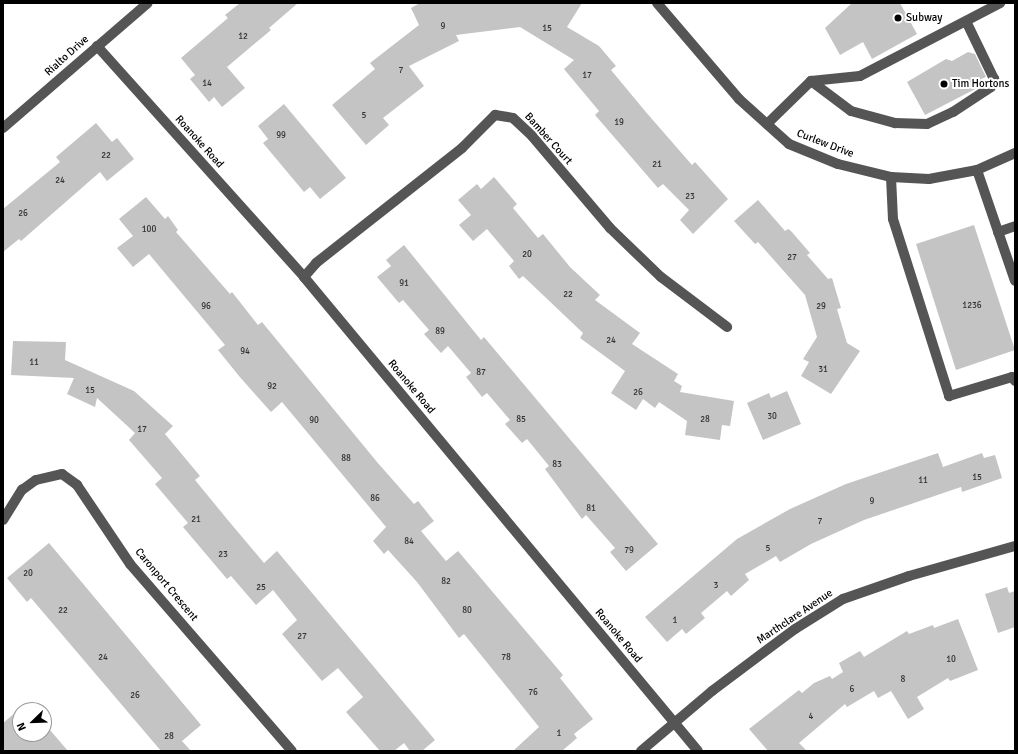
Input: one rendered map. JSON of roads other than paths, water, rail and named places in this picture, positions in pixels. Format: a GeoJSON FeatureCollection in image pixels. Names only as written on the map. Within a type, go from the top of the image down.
{"type":"FeatureCollection","features":[{"type":"Feature","properties":{"kind":"street","name":"Rialto Drive"},"geometry":{"type":"LineString","coordinates":[[3,128],[148,3]]}},
{"type":"Feature","properties":{"kind":"street","name":"Curlew Drive"},"geometry":{"type":"LineString","coordinates":[[657,3],[739,99],[789,144],[838,164],[891,177],[929,179],[977,170],[1015,153]]}},
{"type":"Feature","properties":{"kind":"street"},"geometry":{"type":"LineString","coordinates":[[767,124],[811,81],[860,76],[1000,3]]}},
{"type":"Feature","properties":{"kind":"street"},"geometry":{"type":"LineString","coordinates":[[811,81],[851,111],[895,123],[927,124],[953,112],[991,87],[994,79],[966,21]]}},
{"type":"Feature","properties":{"kind":"street","name":"Roanoke Road"},"geometry":{"type":"LineString","coordinates":[[97,46],[304,277],[698,751]]}},
{"type":"Feature","properties":{"kind":"street","name":"Bamber Court"},"geometry":{"type":"LineString","coordinates":[[304,277],[316,263],[462,148],[495,115],[513,118],[532,136],[610,228],[660,276],[727,326]]}},
{"type":"Feature","properties":{"kind":"street"},"geometry":{"type":"LineString","coordinates":[[977,170],[1015,281]]}},
{"type":"Feature","properties":{"kind":"street"},"geometry":{"type":"LineString","coordinates":[[891,177],[893,219],[949,396],[1012,377],[1015,381]]}},
{"type":"Feature","properties":{"kind":"street"},"geometry":{"type":"LineString","coordinates":[[998,232],[1015,226]]}},
{"type":"Feature","properties":{"kind":"street","name":"Caronport Crescent"},"geometry":{"type":"LineString","coordinates":[[3,520],[22,490],[36,480],[62,474],[77,485],[130,564],[292,751]]}},
{"type":"Feature","properties":{"kind":"street","name":"Marthclare Avenue"},"geometry":{"type":"LineString","coordinates":[[641,751],[712,691],[788,634],[843,599],[909,576],[1015,546]]}},
{"type":"Feature","properties":{"kind":"place","name":"Subway"},"geometry":{"type":"Point","coordinates":[898,18]}},
{"type":"Feature","properties":{"kind":"place","name":"Tim Hortons"},"geometry":{"type":"Point","coordinates":[944,84]}}]}
